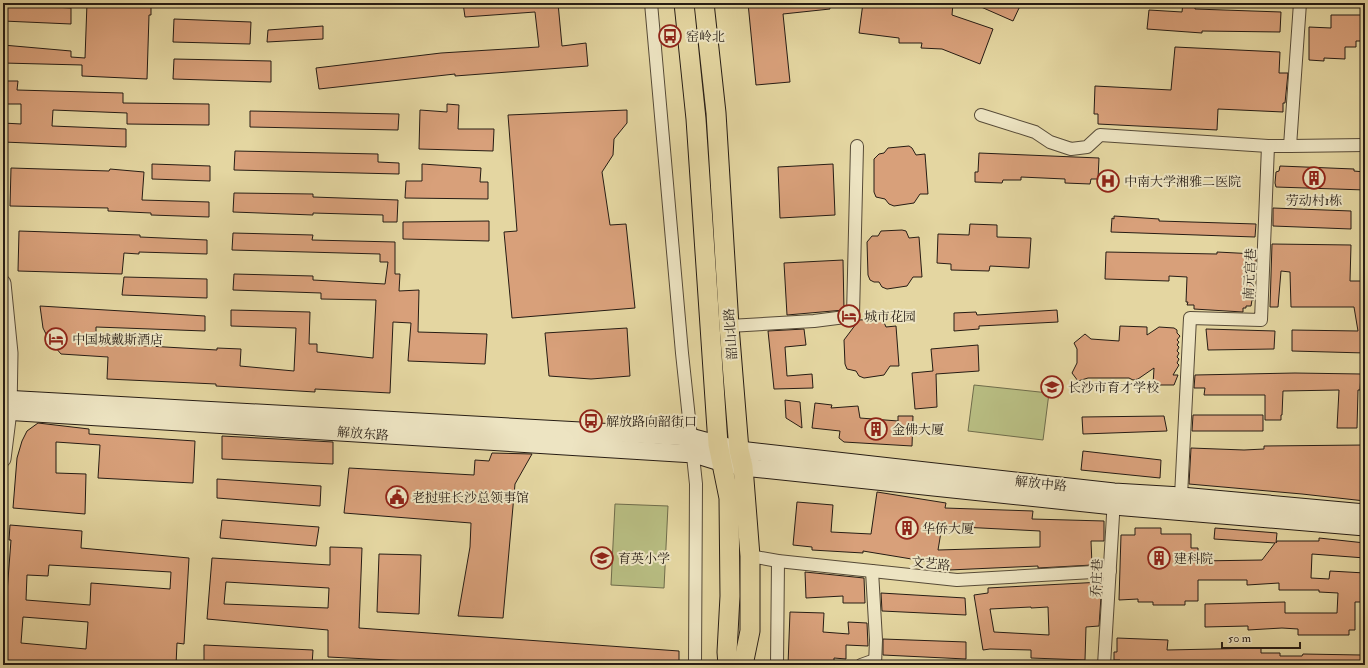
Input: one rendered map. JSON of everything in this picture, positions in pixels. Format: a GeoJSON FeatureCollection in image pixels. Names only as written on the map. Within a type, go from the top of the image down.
{"type":"FeatureCollection","features":[{"type":"Feature","properties":{"kind":"main road","name":"韶山北路"},"geometry":{"type":"LineString","coordinates":[[684,3],[696,119],[718,444],[729,498],[730,596],[726,661]]}},
{"type":"Feature","properties":{"kind":"main road","name":"韶山北路"},"geometry":{"type":"LineString","coordinates":[[704,3],[716,113],[729,326],[750,556],[750,631],[743,665]]}},
{"type":"Feature","properties":{"kind":"main road","name":"解放东路"},"geometry":{"type":"LineString","coordinates":[[6,405],[690,437],[718,444]]}},
{"type":"Feature","properties":{"kind":"main road","name":"解放东路"},"geometry":{"type":"LineString","coordinates":[[6,405],[694,454],[723,463]]}},
{"type":"Feature","properties":{"kind":"main road","name":"解放中路"},"geometry":{"type":"LineString","coordinates":[[718,444],[741,458]]}},
{"type":"Feature","properties":{"kind":"main road","name":"解放中路"},"geometry":{"type":"LineString","coordinates":[[723,463],[741,458],[1365,527]]}},
{"type":"Feature","properties":{"kind":"main road","name":"解放中路"},"geometry":{"type":"LineString","coordinates":[[1114,499],[1181,496],[1365,513]]}},
{"type":"Feature","properties":{"kind":"main road"},"geometry":{"type":"LineString","coordinates":[[750,631],[755,665]]}},
{"type":"Feature","properties":{"kind":"street"},"geometry":{"type":"LineString","coordinates":[[651,3],[690,437],[694,454],[696,484],[695,665]]}},
{"type":"Feature","properties":{"kind":"street"},"geometry":{"type":"LineString","coordinates":[[1290,146],[1300,3]]}},
{"type":"Feature","properties":{"kind":"street"},"geometry":{"type":"LineString","coordinates":[[981,115],[1035,132],[1050,142],[1071,148],[1087,147],[1100,135],[1268,146],[1365,145]]}},
{"type":"Feature","properties":{"kind":"street"},"geometry":{"type":"LineString","coordinates":[[729,326],[814,321],[853,316],[857,146]]}},
{"type":"Feature","properties":{"kind":"street","name":"南元宫巷"},"geometry":{"type":"LineString","coordinates":[[1181,496],[1190,318],[1261,320],[1268,146]]}},
{"type":"Feature","properties":{"kind":"street"},"geometry":{"type":"LineString","coordinates":[[3,282],[10,353],[3,459]]}},
{"type":"Feature","properties":{"kind":"street","name":"乔庄巷"},"geometry":{"type":"LineString","coordinates":[[1104,665],[1114,499]]}},
{"type":"Feature","properties":{"kind":"street","name":"文艺路"},"geometry":{"type":"LineString","coordinates":[[750,556],[778,561],[957,580],[1110,571]]}},
{"type":"Feature","properties":{"kind":"street"},"geometry":{"type":"LineString","coordinates":[[777,665],[778,561]]}},
{"type":"Feature","properties":{"kind":"street"},"geometry":{"type":"LineString","coordinates":[[861,665],[875,662],[876,640],[872,571]]}},
{"type":"Feature","properties":{"kind":"green space"},"geometry":{"type":"Polygon","coordinates":[[[974,385],[1049,393],[1043,440],[968,431],[974,385]]]}},
{"type":"Feature","properties":{"kind":"green space"},"geometry":{"type":"Polygon","coordinates":[[[615,504],[668,506],[664,588],[611,585],[615,504]]]}},
{"type":"Feature","properties":{"kind":"building"},"geometry":{"type":"Polygon","coordinates":[[[87,3],[151,3],[151,15],[149,15],[147,79],[82,76],[82,65],[3,63],[3,45],[71,51],[71,57],[85,58],[87,3]]]}},
{"type":"Feature","properties":{"kind":"building"},"geometry":{"type":"Polygon","coordinates":[[[463,3],[558,3],[562,46],[586,43],[588,66],[455,76],[455,74],[319,89],[316,68],[441,53],[539,47],[535,12],[465,17],[463,3]]]}},
{"type":"Feature","properties":{"kind":"building"},"geometry":{"type":"Polygon","coordinates":[[[748,3],[829,3],[830,9],[783,14],[790,82],[756,85],[748,3]]]}},
{"type":"Feature","properties":{"kind":"building"},"geometry":{"type":"Polygon","coordinates":[[[863,3],[953,3],[952,15],[993,29],[980,64],[942,49],[921,48],[922,43],[899,43],[899,38],[859,33],[863,3]]]}},
{"type":"Feature","properties":{"kind":"building"},"geometry":{"type":"Polygon","coordinates":[[[972,3],[1014,3],[1020,6],[1013,21],[972,3]]]}},
{"type":"Feature","properties":{"kind":"building"},"geometry":{"type":"Polygon","coordinates":[[[1183,3],[1195,3],[1195,9],[1281,12],[1280,32],[1202,31],[1202,33],[1147,29],[1149,10],[1182,12],[1183,3]]]}},
{"type":"Feature","properties":{"kind":"building"},"geometry":{"type":"Polygon","coordinates":[[[3,4],[71,8],[71,24],[3,21],[3,4]]]}},
{"type":"Feature","properties":{"kind":"building"},"geometry":{"type":"Polygon","coordinates":[[[1331,15],[1365,15],[1365,41],[1356,41],[1356,47],[1345,47],[1345,59],[1324,58],[1324,61],[1309,60],[1309,27],[1331,28],[1331,15]]]}},
{"type":"Feature","properties":{"kind":"building"},"geometry":{"type":"Polygon","coordinates":[[[174,19],[251,22],[250,44],[173,42],[174,19]]]}},
{"type":"Feature","properties":{"kind":"building"},"geometry":{"type":"Polygon","coordinates":[[[323,26],[323,39],[267,42],[268,30],[323,26]]]}},
{"type":"Feature","properties":{"kind":"building"},"geometry":{"type":"Polygon","coordinates":[[[1175,47],[1280,52],[1279,73],[1288,73],[1283,112],[1218,109],[1217,130],[1098,124],[1098,114],[1094,114],[1095,86],[1171,90],[1175,47]]]}},
{"type":"Feature","properties":{"kind":"building"},"geometry":{"type":"Polygon","coordinates":[[[174,59],[271,61],[271,82],[173,79],[174,59]]]}},
{"type":"Feature","properties":{"kind":"building"},"geometry":{"type":"Polygon","coordinates":[[[3,81],[18,81],[17,90],[123,93],[123,103],[209,104],[209,125],[127,124],[127,113],[53,110],[52,126],[126,129],[126,147],[3,142],[3,123],[21,124],[21,104],[3,104],[3,81]]]}},
{"type":"Feature","properties":{"kind":"building"},"geometry":{"type":"Polygon","coordinates":[[[447,104],[459,105],[458,129],[494,129],[493,151],[419,149],[420,110],[447,112],[447,104]]]}},
{"type":"Feature","properties":{"kind":"building"},"geometry":{"type":"Polygon","coordinates":[[[627,110],[627,123],[614,139],[613,155],[602,172],[610,225],[626,224],[635,308],[512,318],[504,232],[517,231],[508,115],[627,110]]]}},
{"type":"Feature","properties":{"kind":"building"},"geometry":{"type":"Polygon","coordinates":[[[250,111],[399,114],[398,130],[250,127],[250,111]]]}},
{"type":"Feature","properties":{"kind":"building"},"geometry":{"type":"Polygon","coordinates":[[[909,146],[916,155],[925,154],[928,194],[920,194],[914,203],[894,206],[889,204],[885,199],[876,197],[874,192],[874,159],[879,154],[884,153],[888,148],[909,146]]]}},
{"type":"Feature","properties":{"kind":"building"},"geometry":{"type":"Polygon","coordinates":[[[235,151],[378,154],[378,162],[399,163],[399,174],[234,170],[235,151]]]}},
{"type":"Feature","properties":{"kind":"building"},"geometry":{"type":"Polygon","coordinates":[[[979,153],[1099,158],[1098,179],[1091,179],[1090,184],[1065,183],[1065,179],[1021,177],[1021,180],[1003,180],[1002,183],[975,182],[975,172],[978,172],[979,153]]]}},
{"type":"Feature","properties":{"kind":"building"},"geometry":{"type":"Polygon","coordinates":[[[152,164],[210,166],[210,181],[152,179],[152,164]]]}},
{"type":"Feature","properties":{"kind":"building"},"geometry":{"type":"Polygon","coordinates":[[[422,164],[481,168],[480,182],[488,182],[488,199],[405,198],[406,181],[422,181],[422,164]]]}},
{"type":"Feature","properties":{"kind":"building"},"geometry":{"type":"Polygon","coordinates":[[[833,164],[835,215],[780,218],[778,167],[833,164]]]}},
{"type":"Feature","properties":{"kind":"building","name":"劳动村1栋"},"geometry":{"type":"Polygon","coordinates":[[[1280,166],[1354,169],[1354,171],[1365,172],[1365,190],[1276,187],[1276,172],[1279,171],[1280,166]]]}},
{"type":"Feature","properties":{"kind":"building"},"geometry":{"type":"Polygon","coordinates":[[[11,168],[109,171],[110,169],[144,172],[142,200],[209,202],[209,217],[151,215],[151,213],[108,211],[108,208],[10,206],[11,168]]]}},
{"type":"Feature","properties":{"kind":"building"},"geometry":{"type":"Polygon","coordinates":[[[234,193],[313,194],[313,197],[398,200],[397,222],[383,222],[383,215],[313,213],[313,215],[233,212],[234,193]]]}},
{"type":"Feature","properties":{"kind":"building"},"geometry":{"type":"Polygon","coordinates":[[[1273,208],[1351,211],[1351,229],[1273,226],[1273,208]]]}},
{"type":"Feature","properties":{"kind":"building"},"geometry":{"type":"Polygon","coordinates":[[[1114,216],[1159,219],[1159,221],[1256,224],[1255,237],[1111,232],[1112,218],[1114,219],[1114,216]]]}},
{"type":"Feature","properties":{"kind":"building"},"geometry":{"type":"Polygon","coordinates":[[[489,221],[489,241],[403,239],[403,222],[489,221]]]}},
{"type":"Feature","properties":{"kind":"building"},"geometry":{"type":"Polygon","coordinates":[[[970,224],[997,225],[997,237],[1031,238],[1029,268],[990,266],[989,271],[951,270],[951,264],[937,263],[938,234],[969,235],[970,224]]]}},
{"type":"Feature","properties":{"kind":"building"},"geometry":{"type":"Polygon","coordinates":[[[19,231],[140,235],[140,237],[207,240],[207,254],[124,253],[122,274],[18,271],[19,231]]]}},
{"type":"Feature","properties":{"kind":"building"},"geometry":{"type":"Polygon","coordinates":[[[881,231],[906,231],[909,238],[919,237],[922,277],[913,277],[907,286],[887,289],[882,287],[879,282],[870,280],[868,275],[867,242],[872,236],[878,236],[881,231]]]}},
{"type":"Feature","properties":{"kind":"building"},"geometry":{"type":"Polygon","coordinates":[[[233,233],[313,235],[312,240],[395,242],[395,274],[400,274],[399,291],[419,290],[418,332],[487,334],[485,364],[408,361],[411,323],[393,322],[390,393],[315,389],[315,392],[216,386],[216,384],[107,379],[108,357],[61,354],[49,340],[43,328],[40,306],[205,316],[205,331],[96,327],[96,343],[217,350],[217,348],[241,349],[240,366],[294,371],[296,328],[231,326],[231,310],[310,312],[309,344],[317,344],[317,352],[373,358],[376,300],[321,299],[321,293],[233,290],[234,274],[313,276],[313,280],[385,284],[388,262],[380,262],[380,254],[232,250],[233,233]]]}},
{"type":"Feature","properties":{"kind":"building"},"geometry":{"type":"Polygon","coordinates":[[[1272,244],[1351,245],[1350,281],[1365,281],[1365,353],[1292,351],[1292,330],[1358,331],[1354,307],[1291,307],[1290,272],[1281,271],[1278,307],[1270,307],[1272,244]]]}},
{"type":"Feature","properties":{"kind":"building"},"geometry":{"type":"Polygon","coordinates":[[[1106,252],[1217,254],[1217,252],[1256,254],[1256,266],[1254,266],[1254,300],[1252,300],[1251,306],[1246,306],[1246,308],[1243,308],[1243,312],[1194,309],[1194,305],[1187,305],[1188,302],[1186,302],[1187,277],[1169,276],[1169,281],[1105,279],[1106,252]]]}},
{"type":"Feature","properties":{"kind":"building"},"geometry":{"type":"Polygon","coordinates":[[[843,260],[844,310],[787,315],[784,263],[843,260]]]}},
{"type":"Feature","properties":{"kind":"building"},"geometry":{"type":"Polygon","coordinates":[[[124,277],[207,279],[207,298],[122,295],[124,277]]]}},
{"type":"Feature","properties":{"kind":"building"},"geometry":{"type":"Polygon","coordinates":[[[1057,310],[1058,322],[979,326],[979,329],[954,331],[954,313],[976,312],[977,315],[1057,310]]]}},
{"type":"Feature","properties":{"kind":"building"},"geometry":{"type":"Polygon","coordinates":[[[859,320],[883,320],[886,327],[896,326],[899,366],[890,366],[884,375],[864,378],[859,376],[856,371],[847,369],[845,364],[844,340],[859,320]]]}},
{"type":"Feature","properties":{"kind":"building"},"geometry":{"type":"Polygon","coordinates":[[[1120,326],[1147,327],[1147,335],[1159,327],[1174,328],[1177,330],[1177,333],[1180,336],[1177,340],[1179,342],[1177,345],[1179,347],[1177,351],[1179,353],[1177,357],[1179,359],[1177,363],[1179,365],[1173,375],[1178,375],[1174,385],[1153,385],[1154,368],[1138,379],[1133,380],[1129,378],[1088,378],[1078,381],[1072,373],[1077,363],[1077,349],[1074,343],[1085,334],[1091,339],[1119,341],[1120,326]]]}},
{"type":"Feature","properties":{"kind":"building"},"geometry":{"type":"Polygon","coordinates":[[[627,328],[630,376],[591,379],[549,376],[545,333],[627,328]]]}},
{"type":"Feature","properties":{"kind":"building"},"geometry":{"type":"Polygon","coordinates":[[[804,329],[806,345],[785,347],[787,376],[812,374],[813,388],[774,389],[768,331],[804,329]]]}},
{"type":"Feature","properties":{"kind":"building"},"geometry":{"type":"Polygon","coordinates":[[[1206,329],[1275,331],[1274,349],[1208,350],[1206,329]]]}},
{"type":"Feature","properties":{"kind":"building"},"geometry":{"type":"Polygon","coordinates":[[[978,345],[979,371],[936,374],[937,407],[915,409],[912,373],[933,371],[931,349],[978,345]]]}},
{"type":"Feature","properties":{"kind":"building"},"geometry":{"type":"Polygon","coordinates":[[[1295,373],[1361,374],[1360,390],[1358,390],[1357,428],[1337,428],[1339,390],[1283,391],[1281,420],[1265,420],[1265,395],[1204,395],[1205,388],[1194,388],[1195,375],[1295,373]]]}},
{"type":"Feature","properties":{"kind":"building"},"geometry":{"type":"Polygon","coordinates":[[[785,400],[800,402],[802,428],[786,418],[785,400]]]}},
{"type":"Feature","properties":{"kind":"building","name":"金佛大厦"},"geometry":{"type":"Polygon","coordinates":[[[815,403],[832,405],[831,408],[858,406],[860,418],[898,421],[898,416],[913,416],[912,446],[844,442],[839,438],[840,431],[812,428],[815,403]]]}},
{"type":"Feature","properties":{"kind":"building"},"geometry":{"type":"Polygon","coordinates":[[[1193,415],[1263,415],[1263,431],[1192,431],[1193,415]]]}},
{"type":"Feature","properties":{"kind":"building"},"geometry":{"type":"Polygon","coordinates":[[[1164,416],[1167,431],[1083,434],[1082,417],[1164,416]]]}},
{"type":"Feature","properties":{"kind":"building"},"geometry":{"type":"Polygon","coordinates":[[[38,423],[89,429],[89,434],[195,441],[193,483],[98,478],[100,445],[56,442],[56,473],[86,474],[85,514],[13,508],[17,458],[22,441],[27,431],[38,423]]]}},
{"type":"Feature","properties":{"kind":"building"},"geometry":{"type":"Polygon","coordinates":[[[222,436],[333,442],[333,464],[222,459],[222,436]]]}},
{"type":"Feature","properties":{"kind":"building"},"geometry":{"type":"Polygon","coordinates":[[[1365,445],[1365,501],[1189,484],[1191,448],[1244,450],[1264,449],[1264,446],[1365,445]]]}},
{"type":"Feature","properties":{"kind":"building"},"geometry":{"type":"Polygon","coordinates":[[[1083,451],[1161,460],[1160,478],[1081,470],[1083,451]]]}},
{"type":"Feature","properties":{"kind":"building"},"geometry":{"type":"Polygon","coordinates":[[[492,453],[532,454],[515,484],[503,618],[458,616],[470,547],[471,523],[344,513],[349,468],[474,475],[475,460],[489,461],[492,453]]]}},
{"type":"Feature","properties":{"kind":"building"},"geometry":{"type":"Polygon","coordinates":[[[217,479],[321,486],[320,506],[217,498],[217,479]]]}},
{"type":"Feature","properties":{"kind":"building"},"geometry":{"type":"Polygon","coordinates":[[[877,492],[946,503],[945,508],[1033,511],[1032,519],[1104,521],[1104,541],[1091,541],[1092,565],[949,570],[948,565],[863,551],[863,553],[812,550],[812,547],[793,545],[797,502],[833,505],[831,532],[871,534],[877,492]],[[942,526],[938,550],[1040,547],[1040,531],[942,526]]]}},
{"type":"Feature","properties":{"kind":"building"},"geometry":{"type":"Polygon","coordinates":[[[222,520],[319,527],[316,546],[220,538],[222,520]]]}},
{"type":"Feature","properties":{"kind":"building"},"geometry":{"type":"Polygon","coordinates":[[[10,525],[82,531],[81,548],[189,558],[184,644],[177,643],[176,665],[4,665],[7,634],[4,633],[11,540],[9,540],[10,525]],[[49,565],[48,576],[27,575],[26,600],[90,605],[91,583],[170,589],[171,572],[49,565]],[[23,617],[21,643],[86,649],[88,622],[23,617]]]}},
{"type":"Feature","properties":{"kind":"building"},"geometry":{"type":"Polygon","coordinates":[[[1135,528],[1161,528],[1161,534],[1191,534],[1191,548],[1198,548],[1198,561],[1262,560],[1275,543],[1214,539],[1215,528],[1277,533],[1276,543],[1277,541],[1319,541],[1319,538],[1365,543],[1365,558],[1312,554],[1311,578],[1329,579],[1330,571],[1365,573],[1365,602],[1355,602],[1355,630],[1349,630],[1349,635],[1298,635],[1298,629],[1282,628],[1248,630],[1248,626],[1205,627],[1205,604],[1285,602],[1285,613],[1337,613],[1338,593],[1319,592],[1319,590],[1279,590],[1279,583],[1247,585],[1247,580],[1198,580],[1198,601],[1185,601],[1185,605],[1153,605],[1153,602],[1138,602],[1138,599],[1119,600],[1121,535],[1135,535],[1135,528]]]}},
{"type":"Feature","properties":{"kind":"building"},"geometry":{"type":"Polygon","coordinates":[[[330,547],[362,548],[359,628],[679,651],[679,665],[492,665],[328,657],[328,630],[207,619],[212,558],[330,565],[330,547]],[[226,582],[224,604],[328,608],[329,588],[226,582]]]}},
{"type":"Feature","properties":{"kind":"building"},"geometry":{"type":"Polygon","coordinates":[[[379,554],[421,555],[419,614],[377,612],[379,554]]]}},
{"type":"Feature","properties":{"kind":"building"},"geometry":{"type":"Polygon","coordinates":[[[805,572],[864,578],[865,603],[843,603],[843,596],[806,598],[805,572]]]}},
{"type":"Feature","properties":{"kind":"building"},"geometry":{"type":"Polygon","coordinates":[[[1102,582],[1099,626],[1086,627],[1085,660],[1031,658],[1031,650],[983,650],[974,595],[988,593],[988,588],[1102,582]],[[1048,607],[990,609],[994,632],[1049,635],[1048,607]]]}},
{"type":"Feature","properties":{"kind":"building"},"geometry":{"type":"Polygon","coordinates":[[[881,593],[965,598],[966,615],[882,611],[881,593]]]}},
{"type":"Feature","properties":{"kind":"building"},"geometry":{"type":"Polygon","coordinates":[[[790,612],[824,613],[823,632],[849,634],[848,622],[867,623],[868,646],[846,645],[846,659],[834,658],[834,665],[788,665],[790,612]]]}},
{"type":"Feature","properties":{"kind":"building"},"geometry":{"type":"Polygon","coordinates":[[[1117,638],[1168,640],[1167,650],[1261,648],[1261,653],[1280,653],[1280,656],[1302,656],[1303,654],[1361,655],[1361,665],[1154,665],[1133,663],[1133,665],[1119,665],[1120,660],[1114,660],[1114,652],[1117,652],[1117,638]]]}},
{"type":"Feature","properties":{"kind":"building"},"geometry":{"type":"Polygon","coordinates":[[[883,639],[966,642],[966,659],[883,655],[883,639]]]}},
{"type":"Feature","properties":{"kind":"building"},"geometry":{"type":"Polygon","coordinates":[[[204,645],[313,650],[312,665],[204,665],[204,645]]]}},
{"type":"Feature","properties":{"kind":"place","name":"窑岭北"},"geometry":{"type":"Point","coordinates":[670,36]}},
{"type":"Feature","properties":{"kind":"place","name":"劳动村1栋"},"geometry":{"type":"Point","coordinates":[1314,178]}},
{"type":"Feature","properties":{"kind":"place","name":"中南大学湘雅二医院"},"geometry":{"type":"Point","coordinates":[1108,181]}},
{"type":"Feature","properties":{"kind":"place","name":"城市花园"},"geometry":{"type":"Point","coordinates":[849,316]}},
{"type":"Feature","properties":{"kind":"place","name":"中国城戴斯酒店"},"geometry":{"type":"Point","coordinates":[56,339]}},
{"type":"Feature","properties":{"kind":"place","name":"长沙市育才学校"},"geometry":{"type":"Point","coordinates":[1052,387]}},
{"type":"Feature","properties":{"kind":"place","name":"解放路向韶街口"},"geometry":{"type":"Point","coordinates":[591,421]}},
{"type":"Feature","properties":{"kind":"place","name":"金佛大厦"},"geometry":{"type":"Point","coordinates":[876,429]}},
{"type":"Feature","properties":{"kind":"place","name":"老挝驻长沙总领事馆"},"geometry":{"type":"Point","coordinates":[397,497]}},
{"type":"Feature","properties":{"kind":"place","name":"华侨大厦"},"geometry":{"type":"Point","coordinates":[907,528]}},
{"type":"Feature","properties":{"kind":"place","name":"育英小学"},"geometry":{"type":"Point","coordinates":[602,558]}},
{"type":"Feature","properties":{"kind":"place","name":"建科院"},"geometry":{"type":"Point","coordinates":[1159,558]}}]}
